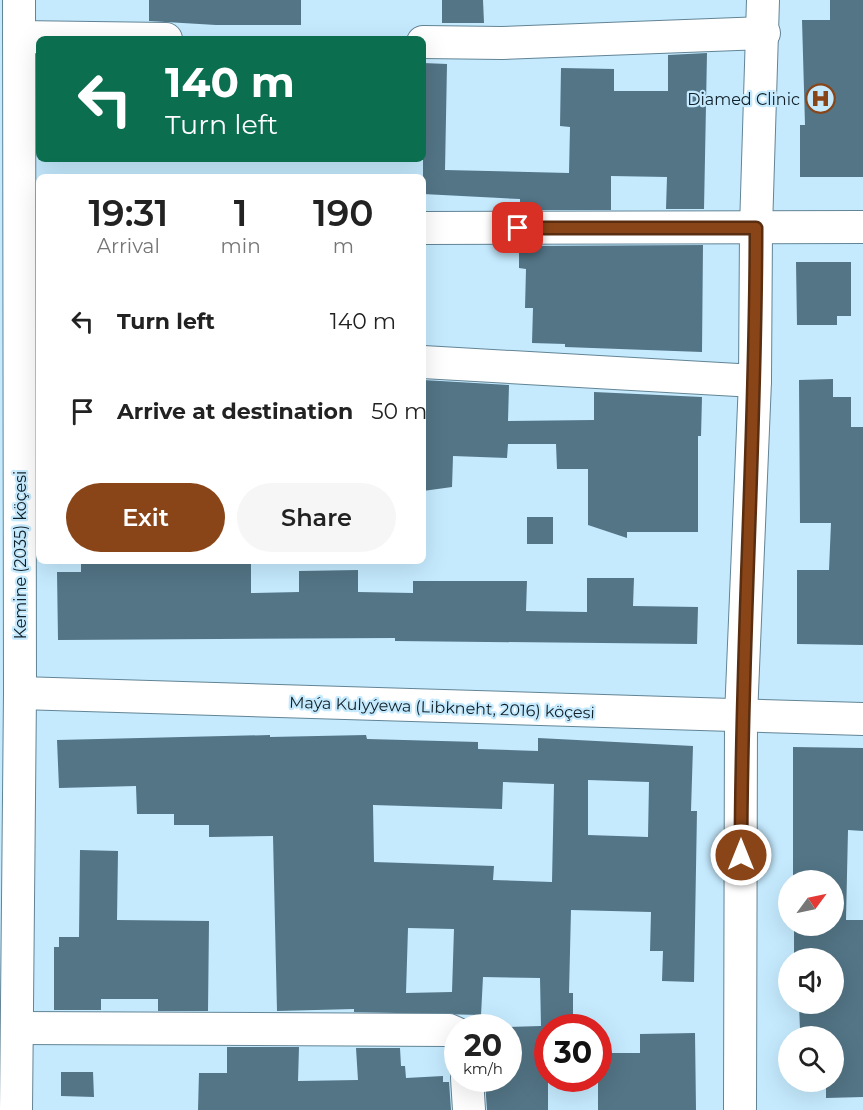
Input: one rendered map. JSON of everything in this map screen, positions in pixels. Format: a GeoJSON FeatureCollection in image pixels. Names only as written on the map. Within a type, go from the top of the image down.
{"type":"FeatureCollection","features":[{"type":"Feature","properties":{"kind":"street","name":"Kemine (2035) köçesi"},"geometry":{"type":"LineString","coordinates":[[16,1110],[20,693],[29,360],[19,0]]}},
{"type":"Feature","properties":{"kind":"street"},"geometry":{"type":"LineString","coordinates":[[740,1110],[741,716],[755,381],[756,228],[764,0]]}},
{"type":"Feature","properties":{"kind":"street"},"geometry":{"type":"LineString","coordinates":[[426,42],[502,43],[764,33]]}},
{"type":"Feature","properties":{"kind":"street"},"geometry":{"type":"LineString","coordinates":[[19,37],[36,37]]}},
{"type":"Feature","properties":{"kind":"street"},"geometry":{"type":"LineString","coordinates":[[426,228],[863,227]]}},
{"type":"Feature","properties":{"kind":"street"},"geometry":{"type":"LineString","coordinates":[[426,363],[755,381]]}},
{"type":"Feature","properties":{"kind":"street","name":"Maýa Kulyýewa (Libkneht, 2016) köçesi"},"geometry":{"type":"LineString","coordinates":[[20,693],[863,719]]}},
{"type":"Feature","properties":{"kind":"street"},"geometry":{"type":"LineString","coordinates":[[17,1028],[444,1030]]}},
{"type":"Feature","properties":{"kind":"street"},"geometry":{"type":"LineString","coordinates":[[467,1092],[468,1110]]}},
{"type":"Feature","properties":{"kind":"building"},"geometry":{"type":"Polygon","coordinates":[[[149,0],[301,0],[301,25],[216,25],[149,21],[149,0]]]}},
{"type":"Feature","properties":{"kind":"building"},"geometry":{"type":"Polygon","coordinates":[[[442,0],[483,0],[484,23],[442,23],[442,0]]]}},
{"type":"Feature","properties":{"kind":"building"},"geometry":{"type":"Polygon","coordinates":[[[830,0],[863,0],[863,177],[800,177],[800,125],[805,125],[802,20],[830,20],[830,0]]]}},
{"type":"Feature","properties":{"kind":"building"},"geometry":{"type":"Polygon","coordinates":[[[707,53],[704,209],[666,209],[667,177],[611,176],[611,210],[520,210],[520,199],[426,194],[426,174],[423,174],[423,162],[426,162],[426,63],[447,64],[445,170],[569,173],[570,127],[560,126],[561,68],[614,69],[614,91],[668,91],[668,55],[707,53]]]}},
{"type":"Feature","properties":{"kind":"building"},"geometry":{"type":"Polygon","coordinates":[[[703,245],[702,352],[565,347],[565,344],[532,343],[533,308],[525,308],[526,269],[519,268],[519,246],[703,245]]]}},
{"type":"Feature","properties":{"kind":"building"},"geometry":{"type":"Polygon","coordinates":[[[796,262],[851,262],[851,316],[837,316],[837,325],[797,325],[796,262]]]}},
{"type":"Feature","properties":{"kind":"building"},"geometry":{"type":"Polygon","coordinates":[[[833,379],[833,397],[851,397],[851,427],[863,427],[863,645],[797,644],[797,570],[829,570],[831,523],[800,523],[799,380],[833,379]]]}},
{"type":"Feature","properties":{"kind":"building"},"geometry":{"type":"Polygon","coordinates":[[[426,380],[509,385],[508,421],[594,420],[594,392],[702,397],[701,436],[698,436],[698,532],[627,532],[627,538],[588,525],[588,469],[557,469],[556,444],[508,444],[507,458],[453,456],[452,487],[426,491],[426,380]]]}},
{"type":"Feature","properties":{"kind":"building"},"geometry":{"type":"Polygon","coordinates":[[[527,517],[553,517],[553,544],[527,544],[527,517]]]}},
{"type":"Feature","properties":{"kind":"building"},"geometry":{"type":"Polygon","coordinates":[[[81,564],[251,564],[251,593],[299,592],[299,571],[358,570],[358,592],[413,593],[413,581],[527,581],[526,611],[587,612],[587,578],[634,578],[633,606],[698,607],[697,644],[395,641],[395,638],[58,640],[57,572],[81,572],[81,564]]]}},
{"type":"Feature","properties":{"kind":"building"},"geometry":{"type":"Polygon","coordinates":[[[366,735],[367,739],[478,742],[478,749],[538,751],[538,738],[693,746],[691,811],[697,811],[694,982],[662,981],[663,951],[650,951],[651,912],[571,910],[569,993],[573,993],[573,1014],[541,1014],[540,978],[483,977],[481,1014],[354,1012],[354,1009],[277,1011],[273,836],[209,837],[209,825],[174,825],[174,814],[137,814],[136,786],[59,788],[57,740],[366,735]],[[588,780],[588,835],[648,837],[649,782],[588,780]],[[503,782],[502,809],[373,805],[374,862],[494,866],[493,880],[552,882],[554,784],[503,782]],[[408,928],[406,993],[452,992],[454,929],[408,928]]]}},
{"type":"Feature","properties":{"kind":"building"},"geometry":{"type":"Polygon","coordinates":[[[793,747],[863,748],[863,831],[848,830],[846,920],[863,920],[863,1097],[826,1098],[826,1092],[844,1092],[844,1026],[800,1026],[799,1014],[844,1014],[844,948],[794,948],[794,936],[844,936],[844,870],[793,870],[793,747]]]}},
{"type":"Feature","properties":{"kind":"building"},"geometry":{"type":"Polygon","coordinates":[[[80,850],[118,851],[117,920],[209,921],[208,1011],[158,1011],[158,999],[101,999],[101,1010],[54,1010],[54,947],[59,947],[59,937],[79,937],[80,850]]]}},
{"type":"Feature","properties":{"kind":"building"},"geometry":{"type":"Polygon","coordinates":[[[534,1026],[534,1092],[548,1092],[548,1110],[487,1110],[486,1092],[522,1092],[522,1027],[534,1026]]]}},
{"type":"Feature","properties":{"kind":"building"},"geometry":{"type":"Polygon","coordinates":[[[695,1033],[696,1110],[598,1110],[598,1092],[612,1092],[612,1053],[640,1053],[640,1034],[695,1033]]]}},
{"type":"Feature","properties":{"kind":"building"},"geometry":{"type":"Polygon","coordinates":[[[227,1047],[299,1047],[298,1081],[358,1080],[356,1048],[400,1048],[401,1066],[405,1066],[406,1078],[443,1076],[444,1092],[450,1092],[451,1110],[198,1110],[199,1073],[227,1073],[227,1047]]]}},
{"type":"Feature","properties":{"kind":"building"},"geometry":{"type":"Polygon","coordinates":[[[61,1072],[93,1072],[94,1097],[61,1096],[61,1072]]]}},
{"type":"Feature","properties":{"kind":"place","name":"Diamed Clinic"},"geometry":{"type":"Point","coordinates":[821,99]}},
{"type":"Feature","properties":{"kind":"route"},"geometry":{"type":"LineString","coordinates":[[518,228],[756,228],[755,381],[741,716],[741,855]]}}]}
